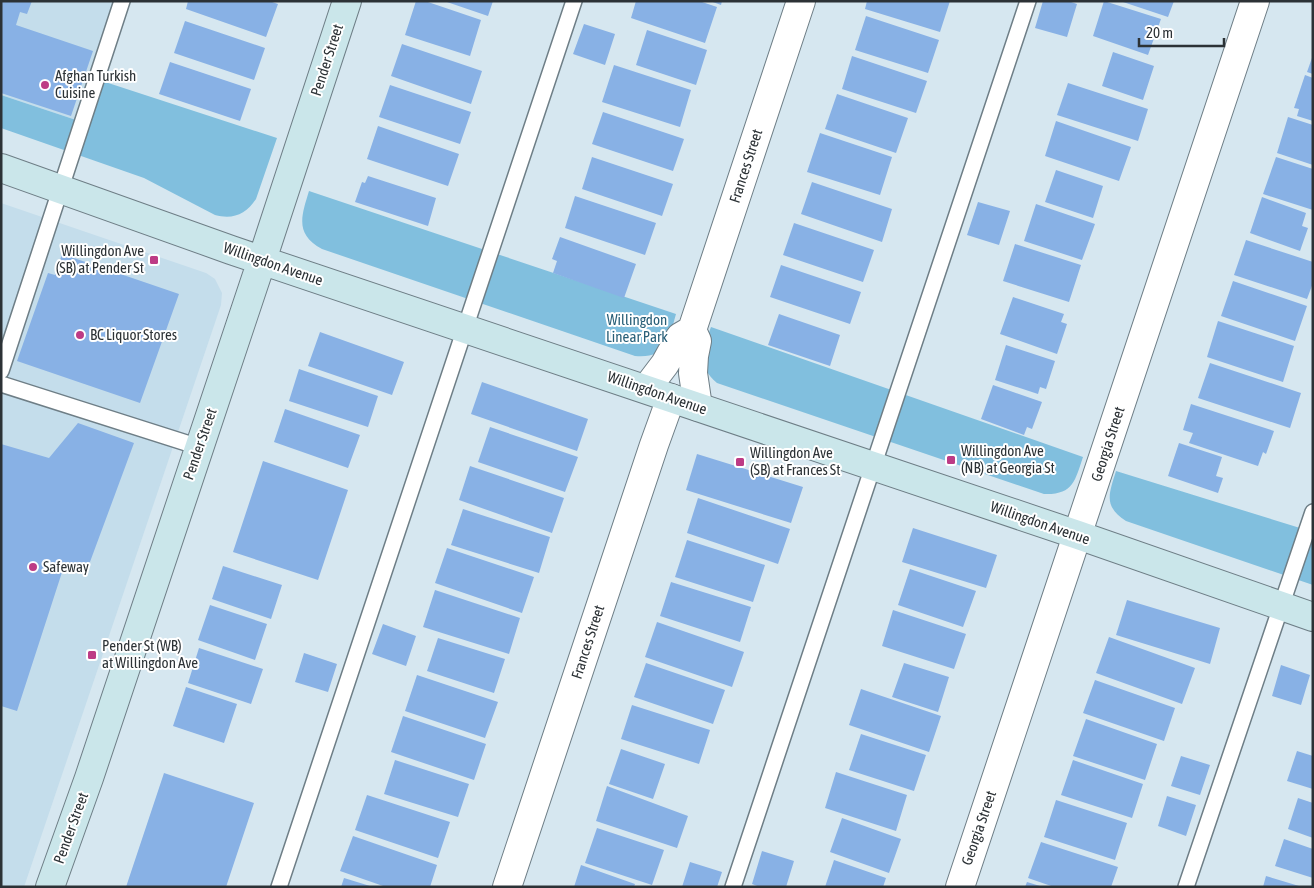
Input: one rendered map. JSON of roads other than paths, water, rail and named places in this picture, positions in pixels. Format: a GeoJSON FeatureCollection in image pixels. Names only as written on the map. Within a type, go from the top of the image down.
{"type":"FeatureCollection","features":[{"type":"Feature","properties":{"kind":"main road","name":"Pender Street"},"geometry":{"type":"LineString","coordinates":[[50,887],[89,778],[347,1]]}},
{"type":"Feature","properties":{"kind":"main road","name":"Willingdon Avenue"},"geometry":{"type":"LineString","coordinates":[[1,168],[262,260],[1078,535],[1313,617]]}},
{"type":"Feature","properties":{"kind":"street","name":"Frances Street"},"geometry":{"type":"LineString","coordinates":[[646,389],[665,364],[680,337],[692,330],[801,1]]}},
{"type":"Feature","properties":{"kind":"street","name":"Georgia Street"},"geometry":{"type":"LineString","coordinates":[[960,887],[1255,1]]}},
{"type":"Feature","properties":{"kind":"street","name":"Frances Street"},"geometry":{"type":"LineString","coordinates":[[692,330],[697,341],[693,372],[698,407]]}},
{"type":"Feature","properties":{"kind":"street","name":"Frances Street"},"geometry":{"type":"LineString","coordinates":[[506,887],[671,398]]}},
{"type":"Feature","properties":{"kind":"lane"},"geometry":{"type":"LineString","coordinates":[[1,371],[122,1]]}},
{"type":"Feature","properties":{"kind":"lane"},"geometry":{"type":"LineString","coordinates":[[279,887],[574,1]]}},
{"type":"Feature","properties":{"kind":"lane"},"geometry":{"type":"LineString","coordinates":[[733,887],[1028,1]]}},
{"type":"Feature","properties":{"kind":"lane"},"geometry":{"type":"LineString","coordinates":[[1,384],[199,447]]}},
{"type":"Feature","properties":{"kind":"lane"},"geometry":{"type":"LineString","coordinates":[[1186,887],[1313,512]]}},
{"type":"Feature","properties":{"kind":"place","name":"Afghan Turkish Cuisine"},"geometry":{"type":"Point","coordinates":[45,85]}},
{"type":"Feature","properties":{"kind":"place","name":"Willingdon Ave (SB) at Pender St"},"geometry":{"type":"Point","coordinates":[154,260]}},
{"type":"Feature","properties":{"kind":"place","name":"BC Liquor Stores"},"geometry":{"type":"Point","coordinates":[80,335]}},
{"type":"Feature","properties":{"kind":"place","name":"Willingdon Ave (NB) at Georgia St"},"geometry":{"type":"Point","coordinates":[951,460]}},
{"type":"Feature","properties":{"kind":"place","name":"Willingdon Ave (SB) at Frances St"},"geometry":{"type":"Point","coordinates":[740,462]}},
{"type":"Feature","properties":{"kind":"place","name":"Safeway"},"geometry":{"type":"Point","coordinates":[33,567]}},
{"type":"Feature","properties":{"kind":"place","name":"Pender St (WB) at Willingdon Ave"},"geometry":{"type":"Point","coordinates":[92,655]}},
{"type":"Feature","properties":{"kind":"park label","name":"Willingdon Linear Park"},"geometry":{"type":"Point","coordinates":[637,328]}}]}
